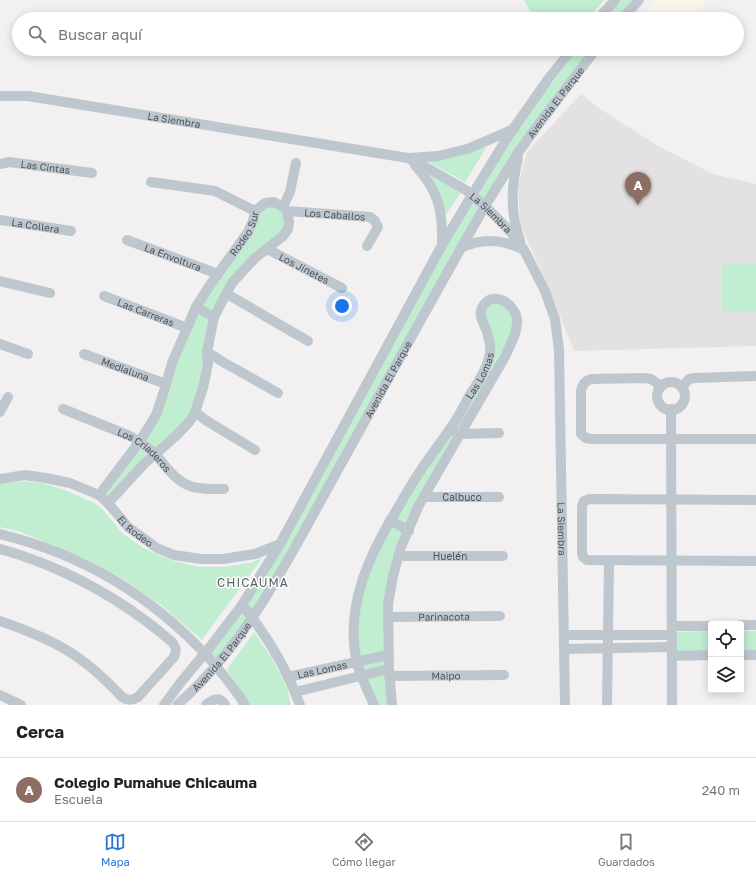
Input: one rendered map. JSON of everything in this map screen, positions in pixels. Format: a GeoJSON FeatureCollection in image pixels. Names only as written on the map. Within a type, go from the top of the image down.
{"type":"FeatureCollection","features":[{"type":"Feature","properties":{"kind":"street"},"geometry":{"type":"LineString","coordinates":[[604,12],[615,0]]}},
{"type":"Feature","properties":{"kind":"street"},"geometry":{"type":"LineString","coordinates":[[628,12],[639,0]]}},
{"type":"Feature","properties":{"kind":"street","name":"Avenida El Parque"},"geometry":{"type":"LineString","coordinates":[[164,705],[242,605],[280,544],[442,245],[514,128],[566,56]]}},
{"type":"Feature","properties":{"kind":"street","name":"Avenida El Parque"},"geometry":{"type":"LineString","coordinates":[[177,705],[216,666],[253,618],[292,553],[485,206],[520,150],[589,56]]}},
{"type":"Feature","properties":{"kind":"street"},"geometry":{"type":"LineString","coordinates":[[549,78],[556,89],[563,91]]}},
{"type":"Feature","properties":{"kind":"street","name":"La Siembra"},"geometry":{"type":"LineString","coordinates":[[0,96],[28,96],[408,158],[452,182],[472,195],[509,230],[524,250],[545,291],[555,319],[559,350],[565,705]]}},
{"type":"Feature","properties":{"kind":"street"},"geometry":{"type":"LineString","coordinates":[[408,158],[438,156],[466,149],[514,128]]}},
{"type":"Feature","properties":{"kind":"street"},"geometry":{"type":"LineString","coordinates":[[520,150],[513,183],[512,203],[515,224],[524,250]]}},
{"type":"Feature","properties":{"kind":"street"},"geometry":{"type":"LineString","coordinates":[[408,158],[422,172],[432,186],[442,218],[442,245]]}},
{"type":"Feature","properties":{"kind":"street","name":"Las Cintas"},"geometry":{"type":"LineString","coordinates":[[0,164],[9,162],[92,173]]}},
{"type":"Feature","properties":{"kind":"street"},"geometry":{"type":"LineString","coordinates":[[285,209],[296,163]]}},
{"type":"Feature","properties":{"kind":"street"},"geometry":{"type":"LineString","coordinates":[[151,182],[215,191],[255,211]]}},
{"type":"Feature","properties":{"kind":"street","name":"Rodeo Sur"},"geometry":{"type":"LineString","coordinates":[[98,495],[140,441],[156,415],[172,363],[196,308],[210,285],[248,232],[253,221],[255,211],[265,203],[274,202],[285,209],[289,222],[288,230],[283,236],[256,258],[232,283],[214,317],[207,352],[208,364],[203,388],[195,412],[190,421],[181,431],[144,464],[108,504]]}},
{"type":"Feature","properties":{"kind":"street","name":"Los Caballos"},"geometry":{"type":"LineString","coordinates":[[285,209],[370,217],[375,221],[378,227],[367,246]]}},
{"type":"Feature","properties":{"kind":"street","name":"La Collera"},"geometry":{"type":"LineString","coordinates":[[0,220],[72,231]]}},
{"type":"Feature","properties":{"kind":"street","name":"La Envoltura"},"geometry":{"type":"LineString","coordinates":[[127,240],[218,274]]}},
{"type":"Feature","properties":{"kind":"street"},"geometry":{"type":"LineString","coordinates":[[461,248],[475,243],[493,240],[509,243],[524,250]]}},
{"type":"Feature","properties":{"kind":"street","name":"Los Jinetes"},"geometry":{"type":"LineString","coordinates":[[267,249],[342,288]]}},
{"type":"Feature","properties":{"kind":"street"},"geometry":{"type":"LineString","coordinates":[[0,281],[50,292]]}},
{"type":"Feature","properties":{"kind":"street"},"geometry":{"type":"LineString","coordinates":[[226,294],[308,341]]}},
{"type":"Feature","properties":{"kind":"street","name":"Las Carreras"},"geometry":{"type":"LineString","coordinates":[[104,296],[188,328]]}},
{"type":"Feature","properties":{"kind":"street","name":"Las Lomas"},"geometry":{"type":"LineString","coordinates":[[374,705],[361,676],[353,636],[354,615],[364,575],[371,556],[390,520],[420,471],[450,430],[483,374],[490,347],[481,315],[482,308],[486,302],[493,299],[499,299],[512,306],[517,320],[516,330],[506,355],[424,497],[402,546],[392,576],[388,604],[388,655],[392,705]]}},
{"type":"Feature","properties":{"kind":"street"},"geometry":{"type":"LineString","coordinates":[[196,308],[214,317]]}},
{"type":"Feature","properties":{"kind":"street"},"geometry":{"type":"LineString","coordinates":[[0,344],[28,354]]}},
{"type":"Feature","properties":{"kind":"street"},"geometry":{"type":"LineString","coordinates":[[207,352],[278,393]]}},
{"type":"Feature","properties":{"kind":"street","name":"Medialuna"},"geometry":{"type":"LineString","coordinates":[[84,354],[166,384]]}},
{"type":"Feature","properties":{"kind":"street"},"geometry":{"type":"LineString","coordinates":[[682,387],[689,379],[694,378],[756,376]]}},
{"type":"Feature","properties":{"kind":"street"},"geometry":{"type":"LineString","coordinates":[[661,386],[651,379],[644,378],[588,380],[584,383],[580,391],[581,434],[588,439],[756,439]]}},
{"type":"Feature","properties":{"kind":"street"},"geometry":{"type":"LineString","coordinates":[[674,382],[682,387],[684,391],[684,400],[682,404],[671,409],[662,406],[657,398],[657,394],[661,386],[665,383],[674,382]]}},
{"type":"Feature","properties":{"kind":"street"},"geometry":{"type":"LineString","coordinates":[[0,412],[8,397]]}},
{"type":"Feature","properties":{"kind":"street","name":"Los Criaderos"},"geometry":{"type":"LineString","coordinates":[[63,409],[124,433],[140,441],[155,454],[169,471],[180,481],[190,486],[205,489],[224,489]]}},
{"type":"Feature","properties":{"kind":"street"},"geometry":{"type":"LineString","coordinates":[[671,409],[672,705]]}},
{"type":"Feature","properties":{"kind":"street"},"geometry":{"type":"LineString","coordinates":[[195,412],[255,450]]}},
{"type":"Feature","properties":{"kind":"street"},"geometry":{"type":"LineString","coordinates":[[450,430],[460,434],[500,433]]}},
{"type":"Feature","properties":{"kind":"street","name":"El Rodeo"},"geometry":{"type":"LineString","coordinates":[[0,479],[25,476],[46,478],[70,483],[98,495],[128,527],[157,548],[174,555],[201,559],[223,558],[255,554],[280,544]]}},
{"type":"Feature","properties":{"kind":"street","name":"Calbuco"},"geometry":{"type":"LineString","coordinates":[[424,497],[499,497]]}},
{"type":"Feature","properties":{"kind":"street"},"geometry":{"type":"LineString","coordinates":[[756,500],[590,499],[584,501],[582,506],[582,555],[585,559],[590,561],[756,561]]}},
{"type":"Feature","properties":{"kind":"street"},"geometry":{"type":"LineString","coordinates":[[390,520],[409,531]]}},
{"type":"Feature","properties":{"kind":"street"},"geometry":{"type":"LineString","coordinates":[[0,534],[32,543],[81,562],[110,577],[141,598],[186,634],[228,680],[246,705]]}},
{"type":"Feature","properties":{"kind":"street"},"geometry":{"type":"LineString","coordinates":[[0,549],[60,570],[109,595],[141,617],[172,642],[175,646],[175,654],[138,697],[129,700],[122,697],[91,667],[68,651],[45,638],[0,620]]}},
{"type":"Feature","properties":{"kind":"street","name":"Huelén"},"geometry":{"type":"LineString","coordinates":[[398,556],[503,556]]}},
{"type":"Feature","properties":{"kind":"street"},"geometry":{"type":"LineString","coordinates":[[607,705],[608,561]]}},
{"type":"Feature","properties":{"kind":"street"},"geometry":{"type":"LineString","coordinates":[[242,605],[253,618],[272,648],[288,677],[300,705]]}},
{"type":"Feature","properties":{"kind":"street","name":"Parinacota"},"geometry":{"type":"LineString","coordinates":[[388,617],[500,616]]}},
{"type":"Feature","properties":{"kind":"street"},"geometry":{"type":"LineString","coordinates":[[744,625],[756,625]]}},
{"type":"Feature","properties":{"kind":"street"},"geometry":{"type":"LineString","coordinates":[[564,635],[608,635],[708,626]]}},
{"type":"Feature","properties":{"kind":"street"},"geometry":{"type":"LineString","coordinates":[[564,648],[672,651],[708,655]]}},
{"type":"Feature","properties":{"kind":"street","name":"Las Lomas"},"geometry":{"type":"LineString","coordinates":[[288,677],[388,655]]}},
{"type":"Feature","properties":{"kind":"street"},"geometry":{"type":"LineString","coordinates":[[744,655],[756,655]]}},
{"type":"Feature","properties":{"kind":"street","name":"Las Lomas"},"geometry":{"type":"LineString","coordinates":[[295,692],[361,676],[389,673]]}},
{"type":"Feature","properties":{"kind":"street","name":"Maipo"},"geometry":{"type":"LineString","coordinates":[[389,673],[504,675]]}},
{"type":"Feature","properties":{"kind":"street"},"geometry":{"type":"LineString","coordinates":[[0,695],[21,705]]}},
{"type":"Feature","properties":{"kind":"street"},"geometry":{"type":"LineString","coordinates":[[206,705],[209,701],[215,699],[221,700],[225,705]]}},
{"type":"Feature","properties":{"kind":"shaded area"},"geometry":{"type":"Polygon","coordinates":[[[656,0],[706,0],[702,12],[650,12],[646,10],[656,0]]]}},
{"type":"Feature","properties":{"kind":"shaded area"},"geometry":{"type":"Polygon","coordinates":[[[581,94],[602,110],[658,146],[713,174],[756,184],[756,346],[574,351],[553,298],[520,224],[518,185],[527,152],[581,94]]]}},
{"type":"Feature","properties":{"kind":"green space"},"geometry":{"type":"Polygon","coordinates":[[[524,0],[604,0],[594,12],[530,12],[524,0]]]}},
{"type":"Feature","properties":{"kind":"green space"},"geometry":{"type":"Polygon","coordinates":[[[621,0],[634,0],[623,12],[610,12],[621,0]]]}},
{"type":"Feature","properties":{"kind":"green space"},"geometry":{"type":"Polygon","coordinates":[[[573,56],[585,56],[527,134],[289,552],[250,616],[217,662],[210,655],[245,606],[443,250],[517,131],[573,56]]]}},
{"type":"Feature","properties":{"kind":"green space"},"geometry":{"type":"Polygon","coordinates":[[[484,146],[486,148],[465,182],[427,161],[484,146]]]}},
{"type":"Feature","properties":{"kind":"green space"},"geometry":{"type":"Polygon","coordinates":[[[432,176],[461,192],[446,215],[441,196],[431,178],[432,176]]]}},
{"type":"Feature","properties":{"kind":"green space"},"geometry":{"type":"Polygon","coordinates":[[[266,205],[282,209],[287,222],[281,234],[254,256],[212,316],[201,387],[187,420],[108,500],[101,495],[135,452],[198,309],[257,212],[266,205]]]}},
{"type":"Feature","properties":{"kind":"green space"},"geometry":{"type":"Polygon","coordinates":[[[722,263],[756,263],[756,312],[722,312],[722,263]]]}},
{"type":"Feature","properties":{"kind":"green space"},"geometry":{"type":"Polygon","coordinates":[[[494,301],[507,308],[513,318],[511,334],[504,354],[458,433],[390,575],[389,705],[376,705],[359,662],[356,615],[373,556],[489,363],[483,310],[494,301]]]}},
{"type":"Feature","properties":{"kind":"green space"},"geometry":{"type":"Polygon","coordinates":[[[23,481],[43,483],[67,491],[94,503],[102,509],[123,534],[145,549],[174,561],[200,567],[223,567],[250,563],[262,558],[202,640],[161,605],[126,581],[88,560],[21,532],[0,527],[0,484],[23,481]]]}},
{"type":"Feature","properties":{"kind":"green space"},"geometry":{"type":"Polygon","coordinates":[[[708,631],[708,651],[677,651],[676,632],[708,631]]]}},
{"type":"Feature","properties":{"kind":"green space"},"geometry":{"type":"Polygon","coordinates":[[[744,631],[756,631],[756,650],[744,651],[744,631]]]}},
{"type":"Feature","properties":{"kind":"green space"},"geometry":{"type":"Polygon","coordinates":[[[254,632],[271,657],[287,687],[291,705],[251,705],[227,670],[254,632]]]}},
{"type":"Feature","properties":{"kind":"place","name":"Colegio Pumahue Chicauma"},"geometry":{"type":"Point","coordinates":[638,205]}},
{"type":"Feature","properties":{"kind":"district","name":"CHICAUMA"},"geometry":{"type":"Point","coordinates":[253,582]}}]}
